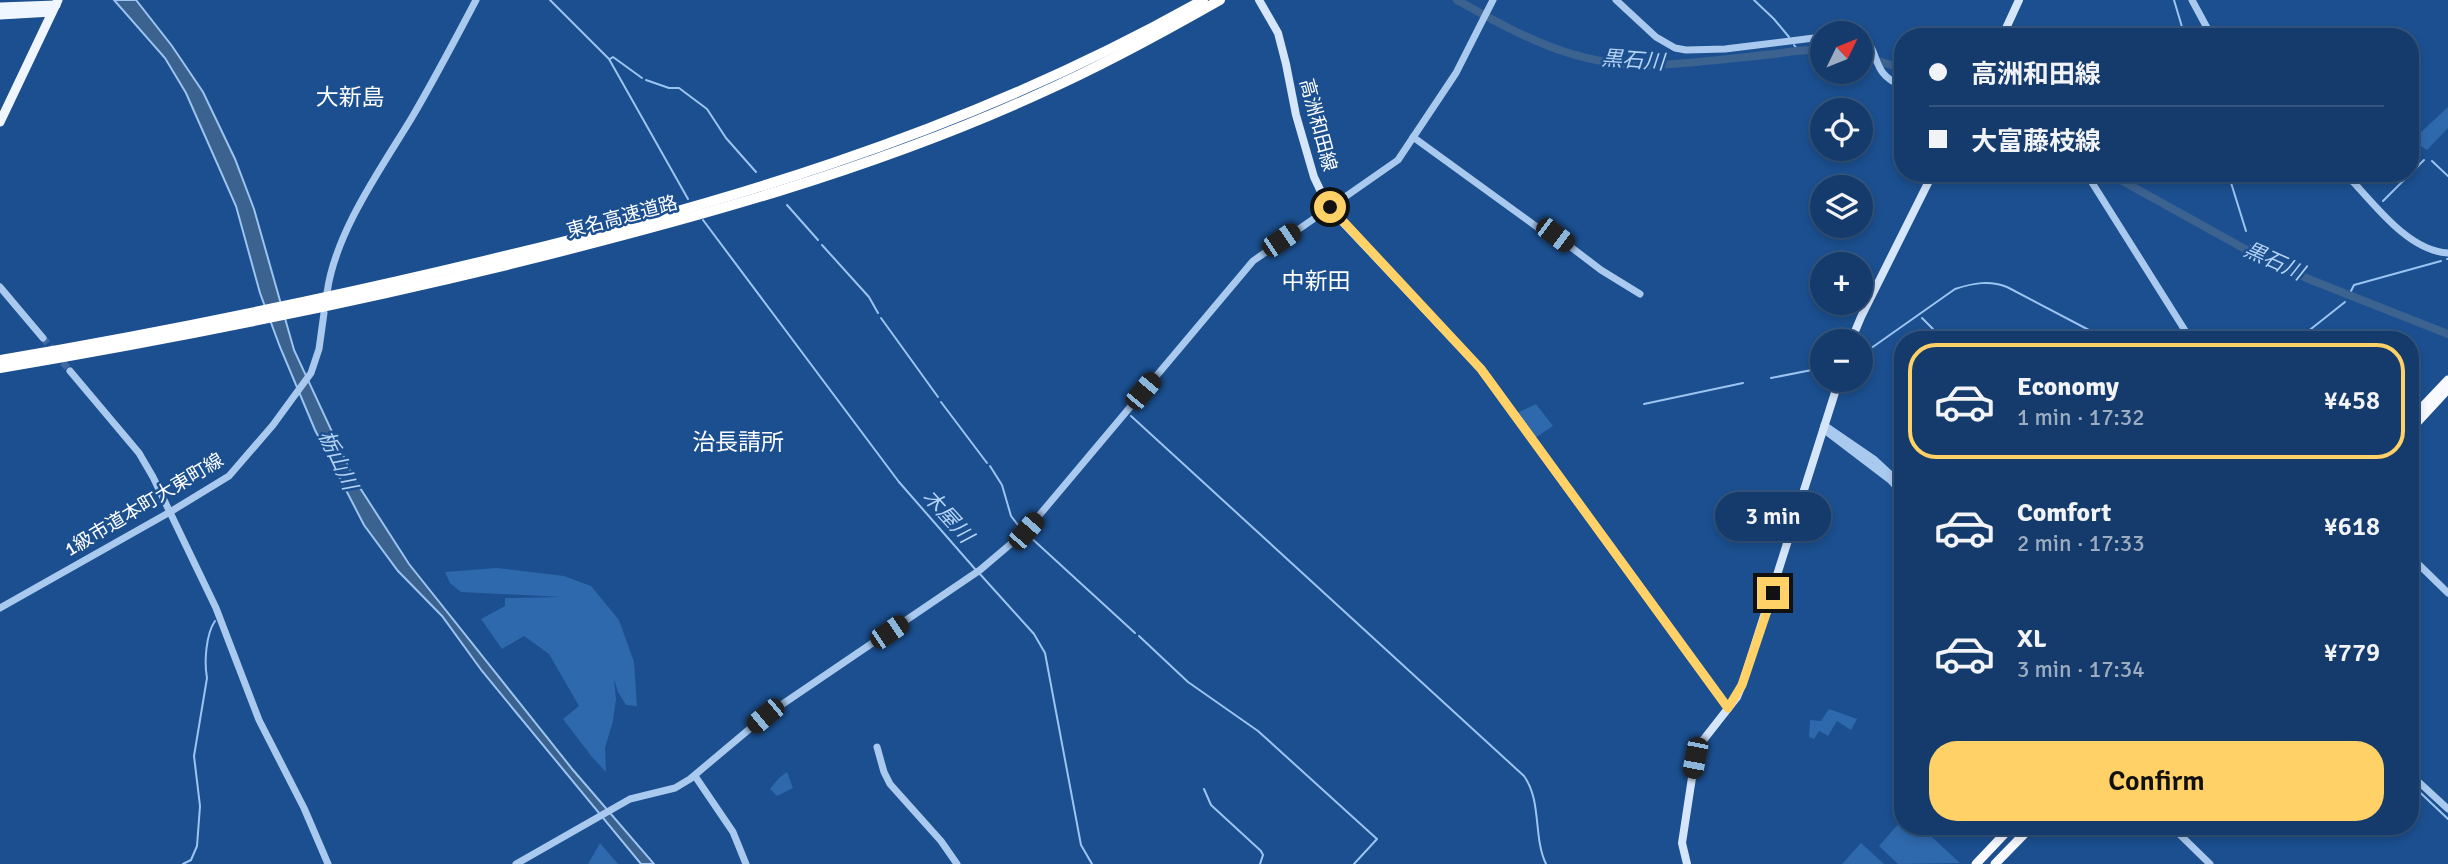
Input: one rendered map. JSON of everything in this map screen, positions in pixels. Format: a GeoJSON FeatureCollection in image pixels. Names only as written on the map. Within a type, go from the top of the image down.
{"type":"FeatureCollection","features":[{"type":"Feature","properties":{"kind":"highway","name":"東名高速道路"},"geometry":{"type":"LineString","coordinates":[[287,311],[625,226],[832,165],[931,130],[1015,95],[1111,50],[1203,0]]}},
{"type":"Feature","properties":{"kind":"highway","name":"東名高速道路"},"geometry":{"type":"LineString","coordinates":[[0,368],[462,276],[640,232],[836,173],[971,123],[1040,94],[1220,0]]}},
{"type":"Feature","properties":{"kind":"highway","name":"東名高速道路"},"geometry":{"type":"LineString","coordinates":[[0,360],[263,316]]}},
{"type":"Feature","properties":{"kind":"highway"},"geometry":{"type":"LineString","coordinates":[[2419,411],[2448,380]]}},
{"type":"Feature","properties":{"kind":"highway"},"geometry":{"type":"LineString","coordinates":[[2419,420],[2448,389]]}},
{"type":"Feature","properties":{"kind":"highway"},"geometry":{"type":"LineString","coordinates":[[1976,864],[2003,835]]}},
{"type":"Feature","properties":{"kind":"highway"},"geometry":{"type":"LineString","coordinates":[[1995,864],[2023,835]]}},
{"type":"Feature","properties":{"kind":"main road","name":"高洲和田線"},"geometry":{"type":"LineString","coordinates":[[1259,0],[1278,33],[1314,177],[1330,207],[1481,369],[1728,708]]}},
{"type":"Feature","properties":{"kind":"main road"},"geometry":{"type":"LineString","coordinates":[[2006,28],[2019,0]]}},
{"type":"Feature","properties":{"kind":"main road"},"geometry":{"type":"LineString","coordinates":[[0,7],[55,6]]}},
{"type":"Feature","properties":{"kind":"main road"},"geometry":{"type":"LineString","coordinates":[[0,15],[55,6]]}},
{"type":"Feature","properties":{"kind":"main road"},"geometry":{"type":"LineString","coordinates":[[0,122],[55,6]]}},
{"type":"Feature","properties":{"kind":"main road"},"geometry":{"type":"LineString","coordinates":[[1857,329],[1929,182]]}},
{"type":"Feature","properties":{"kind":"main road"},"geometry":{"type":"LineString","coordinates":[[1687,864],[1682,843],[1695,758],[1701,743],[1742,685],[1835,392]]}},
{"type":"Feature","properties":{"kind":"street"},"geometry":{"type":"LineString","coordinates":[[327,293],[335,256],[476,0]]}},
{"type":"Feature","properties":{"kind":"street"},"geometry":{"type":"LineString","coordinates":[[516,864],[618,804],[643,794],[675,788],[695,776],[765,716],[977,572],[1026,531],[1253,261],[1392,166],[1455,74],[1493,0]]}},
{"type":"Feature","properties":{"kind":"street"},"geometry":{"type":"LineString","coordinates":[[1616,0],[1664,43],[1686,50],[1725,49],[1810,38]]}},
{"type":"Feature","properties":{"kind":"street"},"geometry":{"type":"LineString","coordinates":[[2192,0],[2207,28]]}},
{"type":"Feature","properties":{"kind":"street"},"geometry":{"type":"LineString","coordinates":[[1873,52],[1886,78],[1894,82]]}},
{"type":"Feature","properties":{"kind":"street"},"geometry":{"type":"LineString","coordinates":[[1413,137],[1533,224],[1555,235],[1601,270],[1640,293]]}},
{"type":"Feature","properties":{"kind":"street"},"geometry":{"type":"LineString","coordinates":[[2093,182],[2185,331]]}},
{"type":"Feature","properties":{"kind":"street"},"geometry":{"type":"LineString","coordinates":[[2354,182],[2411,240],[2427,249],[2448,253]]}},
{"type":"Feature","properties":{"kind":"street"},"geometry":{"type":"LineString","coordinates":[[0,287],[43,338]]}},
{"type":"Feature","properties":{"kind":"street","name":"1級市道本町大東町線"},"geometry":{"type":"LineString","coordinates":[[0,608],[229,476],[293,399],[311,372],[319,349],[324,313]]}},
{"type":"Feature","properties":{"kind":"street"},"geometry":{"type":"LineString","coordinates":[[69,371],[139,453],[170,512],[216,608],[259,720],[304,808],[328,864]]}},
{"type":"Feature","properties":{"kind":"street"},"geometry":{"type":"LineString","coordinates":[[1824,427],[1875,460],[1894,478]]}},
{"type":"Feature","properties":{"kind":"street"},"geometry":{"type":"LineString","coordinates":[[1824,427],[1894,484]]}},
{"type":"Feature","properties":{"kind":"street"},"geometry":{"type":"LineString","coordinates":[[2419,565],[2448,593]]}},
{"type":"Feature","properties":{"kind":"street"},"geometry":{"type":"LineString","coordinates":[[877,747],[890,784],[941,841],[957,864]]}},
{"type":"Feature","properties":{"kind":"street"},"geometry":{"type":"LineString","coordinates":[[695,776],[733,832],[746,864]]}},
{"type":"Feature","properties":{"kind":"street"},"geometry":{"type":"LineString","coordinates":[[2419,782],[2448,809]]}},
{"type":"Feature","properties":{"kind":"street"},"geometry":{"type":"LineString","coordinates":[[2180,835],[2210,864]]}},
{"type":"Feature","properties":{"kind":"shaded area"},"geometry":{"type":"Polygon","coordinates":[[[2448,107],[2448,128],[2427,150],[2419,145],[2419,134],[2448,107]]]}},
{"type":"Feature","properties":{"kind":"shaded area"},"geometry":{"type":"Polygon","coordinates":[[[1536,404],[1553,426],[1535,438],[1517,413],[1536,404]]]}},
{"type":"Feature","properties":{"kind":"shaded area"},"geometry":{"type":"Polygon","coordinates":[[[497,568],[564,576],[591,586],[619,620],[634,662],[637,706],[626,705],[614,679],[616,699],[605,748],[606,772],[563,719],[579,706],[549,654],[524,636],[502,649],[481,619],[505,606],[505,598],[562,597],[461,592],[450,583],[445,572],[497,568]]]}},
{"type":"Feature","properties":{"kind":"shaded area"},"geometry":{"type":"Polygon","coordinates":[[[1829,709],[1857,719],[1851,730],[1837,721],[1828,736],[1819,731],[1814,739],[1809,737],[1810,720],[1821,721],[1829,709]]]}},
{"type":"Feature","properties":{"kind":"shaded area"},"geometry":{"type":"Polygon","coordinates":[[[787,772],[793,788],[777,796],[770,789],[787,772]]]}},
{"type":"Feature","properties":{"kind":"shaded area"},"geometry":{"type":"Polygon","coordinates":[[[1894,829],[1894,835],[1930,835],[1960,863],[1898,864],[1879,846],[1894,829]]]}},
{"type":"Feature","properties":{"kind":"shaded area"},"geometry":{"type":"Polygon","coordinates":[[[600,843],[618,864],[588,864],[600,843]]]}},
{"type":"Feature","properties":{"kind":"shaded area"},"geometry":{"type":"Polygon","coordinates":[[[1861,843],[1884,864],[1842,864],[1861,843]]]}},
{"type":"Feature","properties":{"kind":"water","name":"栃山川"},"geometry":{"type":"Polygon","coordinates":[[[114,0],[136,0],[203,92],[235,159],[254,209],[294,350],[353,477],[409,564],[573,770],[654,864],[641,864],[482,671],[442,616],[398,571],[364,525],[315,430],[280,347],[260,293],[236,206],[186,93],[165,58],[114,0]]]}},
{"type":"Feature","properties":{"kind":"waterway","name":"木屋川"},"geometry":{"type":"LineString","coordinates":[[550,0],[609,59],[688,199]]}},
{"type":"Feature","properties":{"kind":"waterway","name":"黒石川"},"geometry":{"type":"LineString","coordinates":[[1457,0],[1553,48],[1577,56],[1629,65],[1657,65],[1810,50]]}},
{"type":"Feature","properties":{"kind":"waterway"},"geometry":{"type":"LineString","coordinates":[[1754,0],[1789,37]]}},
{"type":"Feature","properties":{"kind":"waterway"},"geometry":{"type":"LineString","coordinates":[[2174,0],[2182,28]]}},
{"type":"Feature","properties":{"kind":"waterway","name":"黒石川"},"geometry":{"type":"LineString","coordinates":[[1794,45],[1798,50]]}},
{"type":"Feature","properties":{"kind":"waterway"},"geometry":{"type":"LineString","coordinates":[[610,59],[613,57],[642,78]]}},
{"type":"Feature","properties":{"kind":"waterway","name":"黒石川"},"geometry":{"type":"LineString","coordinates":[[1873,60],[1894,66]]}},
{"type":"Feature","properties":{"kind":"waterway"},"geometry":{"type":"LineString","coordinates":[[646,80],[669,88],[679,88],[707,109],[726,138],[756,172]]}},
{"type":"Feature","properties":{"kind":"waterway"},"geometry":{"type":"LineString","coordinates":[[2419,165],[2424,160]]}},
{"type":"Feature","properties":{"kind":"waterway"},"geometry":{"type":"LineString","coordinates":[[2432,161],[2448,176]]}},
{"type":"Feature","properties":{"kind":"waterway","name":"黒石川"},"geometry":{"type":"LineString","coordinates":[[2124,182],[2254,254],[2311,280],[2448,334]]}},
{"type":"Feature","properties":{"kind":"waterway"},"geometry":{"type":"LineString","coordinates":[[2231,182],[2246,231]]}},
{"type":"Feature","properties":{"kind":"waterway"},"geometry":{"type":"LineString","coordinates":[[2383,201],[2402,182]]}},
{"type":"Feature","properties":{"kind":"waterway"},"geometry":{"type":"LineString","coordinates":[[787,205],[818,240]]}},
{"type":"Feature","properties":{"kind":"waterway","name":"木屋川"},"geometry":{"type":"LineString","coordinates":[[703,220],[899,482],[975,569]]}},
{"type":"Feature","properties":{"kind":"waterway"},"geometry":{"type":"LineString","coordinates":[[822,245],[869,297],[878,313]]}},
{"type":"Feature","properties":{"kind":"waterway","name":"黒石川"},"geometry":{"type":"LineString","coordinates":[[2251,246],[2254,254]]}},
{"type":"Feature","properties":{"kind":"waterway"},"geometry":{"type":"LineString","coordinates":[[2348,297],[2354,285],[2441,261]]}},
{"type":"Feature","properties":{"kind":"waterway"},"geometry":{"type":"LineString","coordinates":[[1895,331],[1955,289],[1981,283],[2007,287],[2091,331]]}},
{"type":"Feature","properties":{"kind":"waterway"},"geometry":{"type":"LineString","coordinates":[[2308,331],[2345,302]]}},
{"type":"Feature","properties":{"kind":"waterway"},"geometry":{"type":"LineString","coordinates":[[881,318],[938,397]]}},
{"type":"Feature","properties":{"kind":"waterway"},"geometry":{"type":"LineString","coordinates":[[1922,318],[1933,329]]}},
{"type":"Feature","properties":{"kind":"waterway"},"geometry":{"type":"LineString","coordinates":[[1873,347],[1894,332]]}},
{"type":"Feature","properties":{"kind":"waterway"},"geometry":{"type":"LineString","coordinates":[[1771,378],[1810,370]]}},
{"type":"Feature","properties":{"kind":"waterway"},"geometry":{"type":"LineString","coordinates":[[1644,404],[1743,383]]}},
{"type":"Feature","properties":{"kind":"waterway"},"geometry":{"type":"LineString","coordinates":[[941,402],[987,463]]}},
{"type":"Feature","properties":{"kind":"waterway"},"geometry":{"type":"LineString","coordinates":[[1131,416],[1524,776],[1533,796],[1546,864]]}},
{"type":"Feature","properties":{"kind":"waterway"},"geometry":{"type":"LineString","coordinates":[[990,466],[1002,485],[1011,516],[1021,529]]}},
{"type":"Feature","properties":{"kind":"waterway"},"geometry":{"type":"LineString","coordinates":[[1028,535],[1135,633]]}},
{"type":"Feature","properties":{"kind":"waterway","name":"木屋川"},"geometry":{"type":"LineString","coordinates":[[979,573],[1034,634],[1045,653],[1081,845],[1092,864]]}},
{"type":"Feature","properties":{"kind":"waterway"},"geometry":{"type":"LineString","coordinates":[[183,864],[191,860],[197,846],[200,806],[194,756],[207,678],[206,648],[215,621]]}},
{"type":"Feature","properties":{"kind":"waterway"},"geometry":{"type":"LineString","coordinates":[[1139,636],[1188,682],[1258,731],[1377,839],[1354,864]]}},
{"type":"Feature","properties":{"kind":"waterway"},"geometry":{"type":"LineString","coordinates":[[1204,789],[1211,805],[1261,851],[1263,855],[1260,864]]}},
{"type":"Feature","properties":{"kind":"waterway"},"geometry":{"type":"LineString","coordinates":[[2419,792],[2448,819]]}},
{"type":"Feature","properties":{"kind":"tunnel"},"geometry":{"type":"LineString","coordinates":[[43,338],[70,371]]}},
{"type":"Feature","properties":{"kind":"district","name":"大新島"},"geometry":{"type":"Point","coordinates":[350,97]}},
{"type":"Feature","properties":{"kind":"district","name":"中新田"},"geometry":{"type":"Point","coordinates":[1316,281]}},
{"type":"Feature","properties":{"kind":"district","name":"治長請所"},"geometry":{"type":"Point","coordinates":[738,442]}},
{"type":"Feature","properties":{"kind":"route"},"geometry":{"type":"LineString","coordinates":[[1330,207],[1481,369],[1728,708],[1742,685],[1773,593]]}}]}
